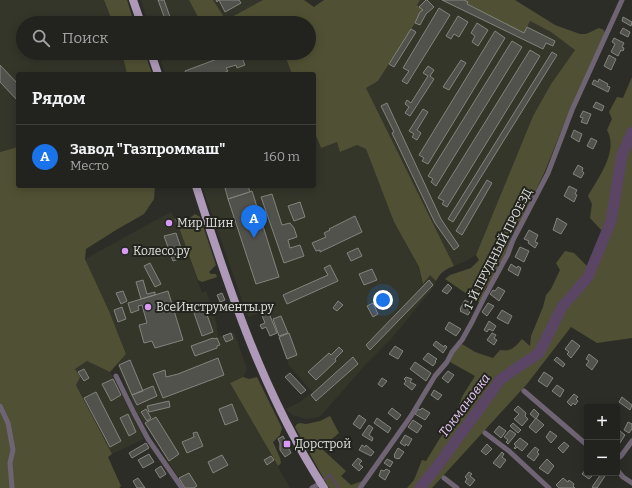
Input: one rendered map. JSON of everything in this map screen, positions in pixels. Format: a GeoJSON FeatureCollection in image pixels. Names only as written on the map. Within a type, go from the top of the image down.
{"type":"FeatureCollection","features":[{"type":"Feature","properties":{"kind":"main road"},"geometry":{"type":"LineString","coordinates":[[134,0],[139,16]]}},
{"type":"Feature","properties":{"kind":"main road"},"geometry":{"type":"LineString","coordinates":[[153,60],[157,72]]}},
{"type":"Feature","properties":{"kind":"main road"},"geometry":{"type":"LineString","coordinates":[[197,188],[231,292],[261,370],[286,424],[322,485]]}},
{"type":"Feature","properties":{"kind":"street","name":"1-Й ПРУДНЫЙ ПРОЕЗД"},"geometry":{"type":"LineString","coordinates":[[360,488],[411,416],[435,376],[447,362],[472,322],[548,173],[572,110],[622,0]]}},
{"type":"Feature","properties":{"kind":"street"},"geometry":{"type":"LineString","coordinates":[[116,376],[148,439],[182,488]]}},
{"type":"Feature","properties":{"kind":"street"},"geometry":{"type":"LineString","coordinates":[[524,391],[584,442]]}},
{"type":"Feature","properties":{"kind":"street"},"geometry":{"type":"LineString","coordinates":[[0,406],[8,423],[13,450],[10,464],[12,488]]}},
{"type":"Feature","properties":{"kind":"street"},"geometry":{"type":"LineString","coordinates":[[485,433],[509,451],[549,488]]}},
{"type":"Feature","properties":{"kind":"street"},"geometry":{"type":"LineString","coordinates":[[620,457],[632,441]]}},
{"type":"Feature","properties":{"kind":"street"},"geometry":{"type":"LineString","coordinates":[[620,474],[632,483]]}},
{"type":"Feature","properties":{"kind":"street"},"geometry":{"type":"LineString","coordinates":[[444,478],[457,488]]}},
{"type":"Feature","properties":{"kind":"street"},"geometry":{"type":"LineString","coordinates":[[312,488],[322,485]]}},
{"type":"Feature","properties":{"kind":"shaded area"},"geometry":{"type":"Polygon","coordinates":[[[0,0],[104,0],[110,16],[16,16],[16,60],[124,60],[127,72],[16,72],[16,148],[0,152],[0,0]]]}},
{"type":"Feature","properties":{"kind":"shaded area"},"geometry":{"type":"Polygon","coordinates":[[[141,0],[189,0],[197,16],[146,16],[141,0]]]}},
{"type":"Feature","properties":{"kind":"shaded area"},"geometry":{"type":"Polygon","coordinates":[[[213,0],[263,0],[233,16],[223,16],[213,0]]]}},
{"type":"Feature","properties":{"kind":"shaded area"},"geometry":{"type":"Polygon","coordinates":[[[420,0],[464,0],[530,21],[551,32],[575,50],[551,84],[533,116],[476,255],[454,266],[366,88],[378,81],[423,10],[417,4],[420,0]]]}},
{"type":"Feature","properties":{"kind":"shaded area"},"geometry":{"type":"Polygon","coordinates":[[[160,60],[287,60],[291,72],[164,72],[160,60]]]}},
{"type":"Feature","properties":{"kind":"shaded area"},"geometry":{"type":"Polygon","coordinates":[[[316,136],[321,148],[337,142],[341,152],[357,145],[366,149],[394,222],[419,268],[422,283],[430,274],[436,281],[433,288],[391,339],[366,364],[319,417],[306,419],[292,415],[286,409],[300,402],[312,392],[289,365],[268,310],[248,317],[203,188],[316,188],[316,136]]]}},
{"type":"Feature","properties":{"kind":"shaded area"},"geometry":{"type":"Polygon","coordinates":[[[171,212],[178,225],[202,293],[206,291],[216,322],[218,337],[234,332],[247,369],[243,377],[230,383],[290,488],[185,488],[135,409],[117,364],[126,354],[109,311],[85,259],[171,212]]]}},
{"type":"Feature","properties":{"kind":"shaded area"},"geometry":{"type":"Polygon","coordinates":[[[87,361],[110,372],[144,439],[112,454],[76,385],[75,369],[87,361]]]}},
{"type":"Feature","properties":{"kind":"green space"},"geometry":{"type":"Polygon","coordinates":[[[104,0],[127,0],[132,16],[110,16],[104,0]]]}},
{"type":"Feature","properties":{"kind":"green space"},"geometry":{"type":"Polygon","coordinates":[[[189,0],[213,0],[223,16],[197,16],[189,0]]]}},
{"type":"Feature","properties":{"kind":"green space"},"geometry":{"type":"Polygon","coordinates":[[[263,0],[304,0],[314,7],[324,0],[420,0],[417,5],[423,10],[378,81],[366,88],[454,266],[443,272],[436,281],[430,275],[423,284],[419,267],[394,222],[366,149],[357,145],[340,152],[337,142],[321,148],[316,136],[316,72],[291,72],[287,60],[316,60],[316,16],[233,16],[263,0]]]}},
{"type":"Feature","properties":{"kind":"green space"},"geometry":{"type":"Polygon","coordinates":[[[464,0],[515,0],[555,25],[580,34],[586,34],[599,28],[604,30],[605,33],[570,109],[545,171],[521,222],[511,236],[508,249],[492,282],[486,287],[480,303],[445,279],[450,275],[471,268],[479,260],[476,255],[533,116],[551,84],[575,50],[551,32],[530,21],[524,33],[467,4],[464,0]]]}},
{"type":"Feature","properties":{"kind":"green space"},"geometry":{"type":"Polygon","coordinates":[[[124,60],[147,60],[151,72],[127,72],[124,60]]]}},
{"type":"Feature","properties":{"kind":"green space"},"geometry":{"type":"Polygon","coordinates":[[[632,77],[632,338],[597,343],[571,327],[527,384],[432,488],[407,488],[414,480],[422,460],[426,461],[440,438],[451,425],[463,395],[475,376],[450,362],[453,353],[462,344],[475,352],[493,358],[500,350],[512,348],[522,339],[530,346],[531,336],[543,307],[546,295],[551,289],[560,270],[556,263],[565,251],[574,253],[589,268],[604,233],[590,218],[592,204],[588,196],[602,173],[609,155],[610,138],[607,130],[612,119],[609,112],[617,97],[623,98],[632,77]]]}},
{"type":"Feature","properties":{"kind":"green space"},"geometry":{"type":"Polygon","coordinates":[[[16,148],[16,188],[155,188],[154,199],[144,214],[86,249],[85,259],[109,311],[126,354],[110,372],[87,361],[75,369],[80,377],[76,385],[112,454],[108,457],[121,486],[119,488],[0,488],[0,152],[16,148]]]}},
{"type":"Feature","properties":{"kind":"green space"},"geometry":{"type":"Polygon","coordinates":[[[195,214],[200,217],[216,265],[209,272],[211,274],[216,274],[217,277],[202,282],[198,280],[178,225],[174,219],[180,216],[185,222],[195,214]]]}},
{"type":"Feature","properties":{"kind":"green space"},"geometry":{"type":"Polygon","coordinates":[[[243,377],[249,379],[257,377],[282,428],[280,435],[273,442],[280,458],[281,463],[278,466],[230,383],[243,377]]]}},
{"type":"Feature","properties":{"kind":"green space"},"geometry":{"type":"Polygon","coordinates":[[[330,416],[339,433],[321,448],[346,471],[341,476],[351,485],[362,481],[357,488],[329,488],[295,427],[300,423],[306,424],[320,421],[330,416]]]}},
{"type":"Feature","properties":{"kind":"building"},"geometry":{"type":"Polygon","coordinates":[[[158,0],[164,0],[170,16],[164,16],[158,0]]]}},
{"type":"Feature","properties":{"kind":"building"},"geometry":{"type":"Polygon","coordinates":[[[219,0],[239,0],[241,3],[225,12],[219,0]]]}},
{"type":"Feature","properties":{"kind":"building"},"geometry":{"type":"Polygon","coordinates":[[[426,0],[434,7],[426,14],[420,25],[415,23],[420,12],[423,10],[419,7],[426,0]]]}},
{"type":"Feature","properties":{"kind":"building"},"geometry":{"type":"Polygon","coordinates":[[[442,0],[464,0],[468,2],[467,4],[524,33],[527,27],[555,41],[553,46],[546,43],[543,49],[442,0]]]}},
{"type":"Feature","properties":{"kind":"building"},"geometry":{"type":"Polygon","coordinates":[[[439,8],[450,15],[407,84],[402,81],[409,71],[403,68],[439,8]]]}},
{"type":"Feature","properties":{"kind":"building"},"geometry":{"type":"Polygon","coordinates":[[[458,16],[468,22],[459,37],[454,34],[451,39],[446,36],[458,16]]]}},
{"type":"Feature","properties":{"kind":"building"},"geometry":{"type":"Polygon","coordinates":[[[623,17],[632,22],[631,26],[622,21],[623,17]]]}},
{"type":"Feature","properties":{"kind":"building"},"geometry":{"type":"Polygon","coordinates":[[[477,23],[488,30],[478,46],[472,42],[475,36],[471,33],[477,23]]]}},
{"type":"Feature","properties":{"kind":"building"},"geometry":{"type":"Polygon","coordinates":[[[623,28],[630,32],[628,37],[620,33],[623,28]]]}},
{"type":"Feature","properties":{"kind":"building"},"geometry":{"type":"Polygon","coordinates":[[[411,29],[416,32],[394,67],[389,64],[411,29]]]}},
{"type":"Feature","properties":{"kind":"building"},"geometry":{"type":"Polygon","coordinates":[[[495,31],[505,38],[428,164],[422,161],[424,158],[419,155],[495,31]]]}},
{"type":"Feature","properties":{"kind":"building"},"geometry":{"type":"Polygon","coordinates":[[[614,38],[624,43],[622,47],[624,48],[623,51],[621,50],[618,56],[611,52],[615,44],[612,42],[614,38]]]}},
{"type":"Feature","properties":{"kind":"building"},"geometry":{"type":"Polygon","coordinates":[[[512,41],[522,47],[436,186],[431,182],[433,179],[428,176],[512,41]]]}},
{"type":"Feature","properties":{"kind":"building"},"geometry":{"type":"Polygon","coordinates":[[[530,50],[540,56],[447,207],[442,204],[444,201],[438,198],[530,50]]]}},
{"type":"Feature","properties":{"kind":"building"},"geometry":{"type":"Polygon","coordinates":[[[552,52],[557,55],[453,222],[448,219],[552,52]]]}},
{"type":"Feature","properties":{"kind":"building"},"geometry":{"type":"Polygon","coordinates":[[[609,55],[616,59],[611,70],[604,66],[609,55]]]}},
{"type":"Feature","properties":{"kind":"building"},"geometry":{"type":"Polygon","coordinates":[[[214,60],[243,60],[245,65],[237,68],[236,65],[226,68],[228,71],[226,72],[185,71],[214,60]]]}},
{"type":"Feature","properties":{"kind":"building"},"geometry":{"type":"Polygon","coordinates":[[[461,60],[466,63],[449,90],[443,87],[461,60]]]}},
{"type":"Feature","properties":{"kind":"building"},"geometry":{"type":"Polygon","coordinates":[[[0,65],[16,82],[16,99],[0,82],[0,65]]]}},
{"type":"Feature","properties":{"kind":"building"},"geometry":{"type":"Polygon","coordinates":[[[428,66],[434,70],[430,76],[434,79],[410,116],[405,113],[409,107],[405,104],[407,100],[411,103],[428,76],[423,73],[428,66]]]}},
{"type":"Feature","properties":{"kind":"building"},"geometry":{"type":"Polygon","coordinates":[[[599,79],[608,84],[607,86],[610,87],[608,92],[592,84],[594,80],[598,82],[599,79]]]}},
{"type":"Feature","properties":{"kind":"building"},"geometry":{"type":"Polygon","coordinates":[[[596,102],[604,106],[602,111],[593,107],[596,102]]]}},
{"type":"Feature","properties":{"kind":"building"},"geometry":{"type":"Polygon","coordinates":[[[387,103],[441,219],[459,246],[454,250],[435,223],[392,133],[394,132],[381,106],[387,103]]]}},
{"type":"Feature","properties":{"kind":"building"},"geometry":{"type":"Polygon","coordinates":[[[423,109],[428,112],[417,130],[421,133],[417,140],[412,137],[414,134],[409,131],[423,109]]]}},
{"type":"Feature","properties":{"kind":"building"},"geometry":{"type":"Polygon","coordinates":[[[583,111],[591,114],[587,124],[581,122],[583,118],[580,117],[583,111]]]}},
{"type":"Feature","properties":{"kind":"building"},"geometry":{"type":"Polygon","coordinates":[[[574,130],[582,134],[579,142],[571,137],[574,130]]]}},
{"type":"Feature","properties":{"kind":"building"},"geometry":{"type":"Polygon","coordinates":[[[591,138],[597,141],[593,149],[587,146],[591,138]]]}},
{"type":"Feature","properties":{"kind":"building"},"geometry":{"type":"Polygon","coordinates":[[[578,165],[583,168],[582,171],[584,173],[581,178],[573,174],[578,165]]]}},
{"type":"Feature","properties":{"kind":"building"},"geometry":{"type":"Polygon","coordinates":[[[487,180],[492,183],[462,235],[456,231],[487,180]]]}},
{"type":"Feature","properties":{"kind":"building"},"geometry":{"type":"Polygon","coordinates":[[[569,186],[577,190],[575,194],[577,195],[574,202],[564,196],[569,186]]]}},
{"type":"Feature","properties":{"kind":"building"},"geometry":{"type":"Polygon","coordinates":[[[225,188],[249,188],[250,192],[228,199],[225,188]]]}},
{"type":"Feature","properties":{"kind":"building"},"geometry":{"type":"Polygon","coordinates":[[[252,191],[279,277],[256,284],[228,199],[252,191]]]}},
{"type":"Feature","properties":{"kind":"building"},"geometry":{"type":"Polygon","coordinates":[[[272,194],[282,225],[290,223],[294,228],[297,237],[288,240],[290,248],[300,245],[304,256],[284,263],[261,197],[272,194]]]}},
{"type":"Feature","properties":{"kind":"building"},"geometry":{"type":"Polygon","coordinates":[[[300,202],[305,217],[294,221],[288,206],[300,202]]]}},
{"type":"Feature","properties":{"kind":"building"},"geometry":{"type":"Polygon","coordinates":[[[355,216],[362,232],[320,252],[320,250],[316,251],[312,243],[326,237],[324,233],[330,230],[329,229],[355,216]]]}},
{"type":"Feature","properties":{"kind":"building"},"geometry":{"type":"Polygon","coordinates":[[[557,218],[567,224],[561,234],[553,230],[557,218]]]}},
{"type":"Feature","properties":{"kind":"building"},"geometry":{"type":"Polygon","coordinates":[[[529,230],[538,235],[535,242],[538,243],[535,248],[528,243],[529,241],[524,239],[529,230]]]}},
{"type":"Feature","properties":{"kind":"building"},"geometry":{"type":"Polygon","coordinates":[[[176,233],[184,257],[173,261],[164,236],[176,233]]]}},
{"type":"Feature","properties":{"kind":"building"},"geometry":{"type":"Polygon","coordinates":[[[520,247],[529,251],[524,262],[515,257],[520,247]]]}},
{"type":"Feature","properties":{"kind":"building"},"geometry":{"type":"Polygon","coordinates":[[[358,248],[362,256],[351,261],[347,253],[358,248]]]}},
{"type":"Feature","properties":{"kind":"building"},"geometry":{"type":"Polygon","coordinates":[[[150,263],[161,284],[155,287],[144,266],[150,263]]]}},
{"type":"Feature","properties":{"kind":"building"},"geometry":{"type":"Polygon","coordinates":[[[511,264],[517,268],[518,266],[521,268],[518,276],[508,270],[511,264]]]}},
{"type":"Feature","properties":{"kind":"building"},"geometry":{"type":"Polygon","coordinates":[[[330,265],[338,281],[287,304],[283,295],[328,275],[324,268],[330,265]]]}},
{"type":"Feature","properties":{"kind":"building"},"geometry":{"type":"Polygon","coordinates":[[[372,269],[377,280],[364,285],[359,274],[372,269]]]}},
{"type":"Feature","properties":{"kind":"building"},"geometry":{"type":"Polygon","coordinates":[[[143,280],[147,294],[155,292],[155,295],[141,299],[136,282],[143,280]]]}},
{"type":"Feature","properties":{"kind":"building"},"geometry":{"type":"Polygon","coordinates":[[[429,280],[433,285],[370,350],[366,345],[429,280]]]}},
{"type":"Feature","properties":{"kind":"building"},"geometry":{"type":"Polygon","coordinates":[[[448,284],[452,288],[447,294],[442,291],[448,284]]]}},
{"type":"Feature","properties":{"kind":"building"},"geometry":{"type":"Polygon","coordinates":[[[498,287],[505,291],[499,301],[490,294],[498,287]]]}},
{"type":"Feature","properties":{"kind":"building"},"geometry":{"type":"Polygon","coordinates":[[[123,291],[127,301],[121,304],[116,293],[123,291]]]}},
{"type":"Feature","properties":{"kind":"building"},"geometry":{"type":"Polygon","coordinates":[[[168,291],[183,340],[155,348],[152,341],[144,343],[139,325],[147,323],[142,305],[138,306],[139,310],[131,313],[128,303],[168,291]]]}},
{"type":"Feature","properties":{"kind":"building"},"geometry":{"type":"Polygon","coordinates":[[[222,293],[225,300],[220,302],[217,295],[222,293]]]}},
{"type":"Feature","properties":{"kind":"building"},"geometry":{"type":"Polygon","coordinates":[[[465,300],[474,305],[468,315],[460,311],[465,300]]]}},
{"type":"Feature","properties":{"kind":"building"},"geometry":{"type":"Polygon","coordinates":[[[338,301],[343,305],[337,311],[333,308],[338,301]]]}},
{"type":"Feature","properties":{"kind":"building"},"geometry":{"type":"Polygon","coordinates":[[[373,303],[378,314],[373,317],[367,306],[373,303]]]}},
{"type":"Feature","properties":{"kind":"building"},"geometry":{"type":"Polygon","coordinates":[[[488,303],[494,306],[487,316],[482,312],[488,303]]]}},
{"type":"Feature","properties":{"kind":"building"},"geometry":{"type":"Polygon","coordinates":[[[204,306],[213,332],[202,336],[193,310],[204,306]]]}},
{"type":"Feature","properties":{"kind":"building"},"geometry":{"type":"Polygon","coordinates":[[[122,307],[126,319],[118,322],[114,310],[122,307]]]}},
{"type":"Feature","properties":{"kind":"building"},"geometry":{"type":"Polygon","coordinates":[[[502,310],[512,316],[508,324],[497,318],[502,310]]]}},
{"type":"Feature","properties":{"kind":"building"},"geometry":{"type":"Polygon","coordinates":[[[268,311],[277,333],[270,336],[266,327],[262,329],[260,325],[265,323],[261,313],[268,311]]]}},
{"type":"Feature","properties":{"kind":"building"},"geometry":{"type":"Polygon","coordinates":[[[281,316],[288,333],[279,336],[273,319],[281,316]]]}},
{"type":"Feature","properties":{"kind":"building"},"geometry":{"type":"Polygon","coordinates":[[[489,321],[496,326],[493,331],[489,329],[487,332],[484,330],[489,321]]]}},
{"type":"Feature","properties":{"kind":"building"},"geometry":{"type":"Polygon","coordinates":[[[449,322],[461,329],[456,336],[445,329],[449,322]]]}},
{"type":"Feature","properties":{"kind":"building"},"geometry":{"type":"Polygon","coordinates":[[[231,333],[233,339],[226,342],[223,336],[231,333]]]}},
{"type":"Feature","properties":{"kind":"building"},"geometry":{"type":"Polygon","coordinates":[[[289,333],[297,355],[287,359],[279,337],[289,333]]]}},
{"type":"Feature","properties":{"kind":"building"},"geometry":{"type":"Polygon","coordinates":[[[492,333],[496,335],[494,338],[497,340],[494,345],[487,340],[492,333]]]}},
{"type":"Feature","properties":{"kind":"building"},"geometry":{"type":"Polygon","coordinates":[[[217,338],[220,345],[217,346],[217,348],[195,356],[191,346],[217,338]]]}},
{"type":"Feature","properties":{"kind":"building"},"geometry":{"type":"Polygon","coordinates":[[[572,340],[580,346],[571,358],[567,354],[569,352],[565,349],[572,340]]]}},
{"type":"Feature","properties":{"kind":"building"},"geometry":{"type":"Polygon","coordinates":[[[436,341],[444,347],[445,345],[447,347],[443,353],[433,345],[436,341]]]}},
{"type":"Feature","properties":{"kind":"building"},"geometry":{"type":"Polygon","coordinates":[[[395,346],[403,351],[398,359],[389,354],[395,346]]]}},
{"type":"Feature","properties":{"kind":"building"},"geometry":{"type":"Polygon","coordinates":[[[339,347],[343,351],[335,359],[336,361],[316,380],[308,372],[329,353],[331,355],[339,347]]]}},
{"type":"Feature","properties":{"kind":"building"},"geometry":{"type":"Polygon","coordinates":[[[428,353],[437,359],[433,366],[423,359],[428,353]]]}},
{"type":"Feature","properties":{"kind":"building"},"geometry":{"type":"Polygon","coordinates":[[[589,354],[598,361],[592,370],[586,365],[589,361],[586,359],[589,354]]]}},
{"type":"Feature","properties":{"kind":"building"},"geometry":{"type":"Polygon","coordinates":[[[353,357],[358,364],[316,401],[311,395],[353,357]]]}},
{"type":"Feature","properties":{"kind":"building"},"geometry":{"type":"Polygon","coordinates":[[[557,357],[565,364],[563,367],[554,360],[557,357]]]}},
{"type":"Feature","properties":{"kind":"building"},"geometry":{"type":"Polygon","coordinates":[[[218,358],[224,375],[163,398],[153,374],[165,370],[166,377],[178,374],[218,358]]]}},
{"type":"Feature","properties":{"kind":"building"},"geometry":{"type":"Polygon","coordinates":[[[130,360],[143,391],[132,395],[119,365],[130,360]]]}},
{"type":"Feature","properties":{"kind":"building"},"geometry":{"type":"Polygon","coordinates":[[[415,362],[431,373],[426,381],[410,369],[415,362]]]}},
{"type":"Feature","properties":{"kind":"building"},"geometry":{"type":"Polygon","coordinates":[[[84,369],[89,378],[84,381],[78,372],[84,369]]]}},
{"type":"Feature","properties":{"kind":"building"},"geometry":{"type":"Polygon","coordinates":[[[448,371],[454,375],[448,383],[442,378],[448,371]]]}},
{"type":"Feature","properties":{"kind":"building"},"geometry":{"type":"Polygon","coordinates":[[[544,372],[553,378],[547,387],[538,381],[544,372]]]}},
{"type":"Feature","properties":{"kind":"building"},"geometry":{"type":"Polygon","coordinates":[[[290,373],[306,390],[301,394],[285,377],[290,373]]]}},
{"type":"Feature","properties":{"kind":"building"},"geometry":{"type":"Polygon","coordinates":[[[406,377],[412,379],[410,382],[416,385],[412,390],[404,384],[406,381],[404,379],[406,377]]]}},
{"type":"Feature","properties":{"kind":"building"},"geometry":{"type":"Polygon","coordinates":[[[382,378],[387,381],[382,387],[378,384],[382,378]]]}},
{"type":"Feature","properties":{"kind":"building"},"geometry":{"type":"Polygon","coordinates":[[[113,379],[121,395],[111,401],[102,384],[113,379]]]}},
{"type":"Feature","properties":{"kind":"building"},"geometry":{"type":"Polygon","coordinates":[[[557,385],[564,390],[560,397],[552,391],[557,385]]]}},
{"type":"Feature","properties":{"kind":"building"},"geometry":{"type":"Polygon","coordinates":[[[153,386],[157,396],[137,405],[132,395],[153,386]]]}},
{"type":"Feature","properties":{"kind":"building"},"geometry":{"type":"Polygon","coordinates":[[[434,390],[442,395],[438,400],[431,395],[434,390]]]}},
{"type":"Feature","properties":{"kind":"building"},"geometry":{"type":"Polygon","coordinates":[[[96,392],[121,441],[110,447],[84,398],[96,392]]]}},
{"type":"Feature","properties":{"kind":"building"},"geometry":{"type":"Polygon","coordinates":[[[574,394],[578,397],[576,399],[578,401],[575,405],[573,403],[571,406],[567,402],[574,394]]]}},
{"type":"Feature","properties":{"kind":"building"},"geometry":{"type":"Polygon","coordinates":[[[622,397],[632,405],[630,410],[619,402],[622,397]]]}},
{"type":"Feature","properties":{"kind":"building"},"geometry":{"type":"Polygon","coordinates":[[[169,401],[170,407],[149,412],[147,406],[169,401]]]}},
{"type":"Feature","properties":{"kind":"building"},"geometry":{"type":"Polygon","coordinates":[[[232,404],[238,420],[225,425],[219,409],[232,404]]]}},
{"type":"Feature","properties":{"kind":"building"},"geometry":{"type":"Polygon","coordinates":[[[518,406],[526,413],[525,416],[528,419],[522,426],[514,419],[519,414],[514,410],[518,406]]]}},
{"type":"Feature","properties":{"kind":"building"},"geometry":{"type":"Polygon","coordinates":[[[392,408],[401,415],[397,420],[388,413],[392,408]]]}},
{"type":"Feature","properties":{"kind":"building"},"geometry":{"type":"Polygon","coordinates":[[[422,408],[430,413],[425,420],[415,414],[418,409],[420,410],[422,408]]]}},
{"type":"Feature","properties":{"kind":"building"},"geometry":{"type":"Polygon","coordinates":[[[146,409],[151,418],[147,421],[141,412],[146,409]]]}},
{"type":"Feature","properties":{"kind":"building"},"geometry":{"type":"Polygon","coordinates":[[[534,409],[539,414],[536,419],[530,414],[534,409]]]}},
{"type":"Feature","properties":{"kind":"building"},"geometry":{"type":"Polygon","coordinates":[[[128,414],[136,432],[129,436],[120,418],[128,414]]]}},
{"type":"Feature","properties":{"kind":"building"},"geometry":{"type":"Polygon","coordinates":[[[359,415],[366,420],[360,429],[353,424],[359,415]]]}},
{"type":"Feature","properties":{"kind":"building"},"geometry":{"type":"Polygon","coordinates":[[[156,417],[179,454],[169,461],[145,423],[156,417]]]}},
{"type":"Feature","properties":{"kind":"building"},"geometry":{"type":"Polygon","coordinates":[[[377,418],[391,428],[388,433],[374,423],[377,418]]]}},
{"type":"Feature","properties":{"kind":"building"},"geometry":{"type":"Polygon","coordinates":[[[536,418],[544,425],[536,433],[529,427],[536,418]]]}},
{"type":"Feature","properties":{"kind":"building"},"geometry":{"type":"Polygon","coordinates":[[[413,420],[422,426],[417,433],[408,427],[413,420]]]}},
{"type":"Feature","properties":{"kind":"building"},"geometry":{"type":"Polygon","coordinates":[[[628,422],[632,424],[632,429],[629,433],[624,430],[628,422]]]}},
{"type":"Feature","properties":{"kind":"building"},"geometry":{"type":"Polygon","coordinates":[[[513,423],[521,430],[518,433],[510,426],[513,423]]]}},
{"type":"Feature","properties":{"kind":"building"},"geometry":{"type":"Polygon","coordinates":[[[369,425],[373,428],[369,435],[373,438],[372,441],[362,435],[369,425]]]}},
{"type":"Feature","properties":{"kind":"building"},"geometry":{"type":"Polygon","coordinates":[[[499,426],[506,431],[501,438],[494,432],[499,426]]]}},
{"type":"Feature","properties":{"kind":"building"},"geometry":{"type":"Polygon","coordinates":[[[510,430],[516,434],[508,444],[506,442],[508,440],[504,437],[510,430]]]}},
{"type":"Feature","properties":{"kind":"building"},"geometry":{"type":"Polygon","coordinates":[[[550,431],[557,436],[551,443],[546,437],[550,431]]]}},
{"type":"Feature","properties":{"kind":"building"},"geometry":{"type":"Polygon","coordinates":[[[620,431],[625,435],[620,443],[620,431]]]}},
{"type":"Feature","properties":{"kind":"building"},"geometry":{"type":"Polygon","coordinates":[[[197,432],[203,446],[187,453],[182,442],[194,437],[193,433],[197,432]]]}},
{"type":"Feature","properties":{"kind":"building"},"geometry":{"type":"Polygon","coordinates":[[[405,435],[412,439],[408,446],[400,443],[405,435]]]}},
{"type":"Feature","properties":{"kind":"building"},"geometry":{"type":"Polygon","coordinates":[[[283,436],[291,453],[285,457],[280,450],[280,443],[278,439],[283,436]]]}},
{"type":"Feature","properties":{"kind":"building"},"geometry":{"type":"Polygon","coordinates":[[[520,438],[528,444],[522,451],[517,447],[515,449],[514,448],[516,446],[514,444],[520,438]]]}},
{"type":"Feature","properties":{"kind":"building"},"geometry":{"type":"Polygon","coordinates":[[[564,442],[569,446],[563,453],[558,448],[564,442]]]}},
{"type":"Feature","properties":{"kind":"building"},"geometry":{"type":"Polygon","coordinates":[[[146,443],[149,448],[132,458],[129,453],[146,443]]]}},
{"type":"Feature","properties":{"kind":"building"},"geometry":{"type":"Polygon","coordinates":[[[487,444],[492,449],[486,455],[481,451],[487,444]]]}},
{"type":"Feature","properties":{"kind":"building"},"geometry":{"type":"Polygon","coordinates":[[[362,445],[365,447],[366,445],[374,452],[371,456],[359,450],[362,445]]]}},
{"type":"Feature","properties":{"kind":"building"},"geometry":{"type":"Polygon","coordinates":[[[535,447],[539,450],[537,452],[539,454],[534,461],[527,456],[535,447]]]}},
{"type":"Feature","properties":{"kind":"building"},"geometry":{"type":"Polygon","coordinates":[[[398,448],[404,452],[399,459],[397,459],[394,455],[398,448]]]}},
{"type":"Feature","properties":{"kind":"building"},"geometry":{"type":"Polygon","coordinates":[[[502,452],[504,454],[502,457],[506,460],[500,468],[493,463],[502,452]]]}},
{"type":"Feature","properties":{"kind":"building"},"geometry":{"type":"Polygon","coordinates":[[[149,454],[154,462],[143,468],[138,460],[149,454]]]}},
{"type":"Feature","properties":{"kind":"building"},"geometry":{"type":"Polygon","coordinates":[[[222,455],[228,465],[213,473],[208,462],[222,455]]]}},
{"type":"Feature","properties":{"kind":"building"},"geometry":{"type":"Polygon","coordinates":[[[271,456],[274,460],[267,465],[264,460],[271,456]]]}},
{"type":"Feature","properties":{"kind":"building"},"geometry":{"type":"Polygon","coordinates":[[[358,458],[362,461],[359,464],[363,467],[359,471],[352,465],[358,458]]]}},
{"type":"Feature","properties":{"kind":"building"},"geometry":{"type":"Polygon","coordinates":[[[387,459],[393,462],[390,467],[384,463],[387,459]]]}},
{"type":"Feature","properties":{"kind":"building"},"geometry":{"type":"Polygon","coordinates":[[[547,459],[554,466],[548,474],[539,468],[547,459]]]}},
{"type":"Feature","properties":{"kind":"building"},"geometry":{"type":"Polygon","coordinates":[[[161,466],[166,474],[160,478],[155,470],[161,466]]]}},
{"type":"Feature","properties":{"kind":"building"},"geometry":{"type":"Polygon","coordinates":[[[386,469],[390,471],[385,480],[379,476],[381,470],[384,471],[386,469]]]}},
{"type":"Feature","properties":{"kind":"building"},"geometry":{"type":"Polygon","coordinates":[[[469,472],[472,474],[470,476],[475,480],[470,486],[465,482],[467,479],[465,477],[469,472]]]}},
{"type":"Feature","properties":{"kind":"building"},"geometry":{"type":"Polygon","coordinates":[[[189,473],[197,486],[194,488],[185,488],[179,478],[189,473]]]}},
{"type":"Feature","properties":{"kind":"building"},"geometry":{"type":"Polygon","coordinates":[[[585,476],[592,476],[589,479],[585,476]]]}},
{"type":"Feature","properties":{"kind":"building"},"geometry":{"type":"Polygon","coordinates":[[[600,476],[605,476],[597,488],[592,487],[600,476]]]}},
{"type":"Feature","properties":{"kind":"building"},"geometry":{"type":"Polygon","coordinates":[[[138,478],[145,488],[137,488],[133,481],[138,478]]]}},
{"type":"Feature","properties":{"kind":"building"},"geometry":{"type":"Polygon","coordinates":[[[563,478],[574,484],[573,486],[575,488],[559,488],[556,485],[563,478]]]}},
{"type":"Feature","properties":{"kind":"waterway","name":"Токмановка"},"geometry":{"type":"LineString","coordinates":[[420,488],[501,379],[539,353],[562,307],[588,277],[611,221],[622,155],[632,132]]}},
{"type":"Feature","properties":{"kind":"waterway"},"geometry":{"type":"LineString","coordinates":[[322,481],[330,475],[339,488]]}},
{"type":"Feature","properties":{"kind":"place","name":"Мир Шин"},"geometry":{"type":"Point","coordinates":[169,223]}},
{"type":"Feature","properties":{"kind":"place","name":"Завод \"Газпроммаш\""},"geometry":{"type":"Point","coordinates":[254,238]}},
{"type":"Feature","properties":{"kind":"place","name":"Колесо.ру"},"geometry":{"type":"Point","coordinates":[125,251]}},
{"type":"Feature","properties":{"kind":"place","name":"ВсеИнструменты.ру"},"geometry":{"type":"Point","coordinates":[148,307]}},
{"type":"Feature","properties":{"kind":"place","name":"Дорстрой"},"geometry":{"type":"Point","coordinates":[287,444]}}]}
